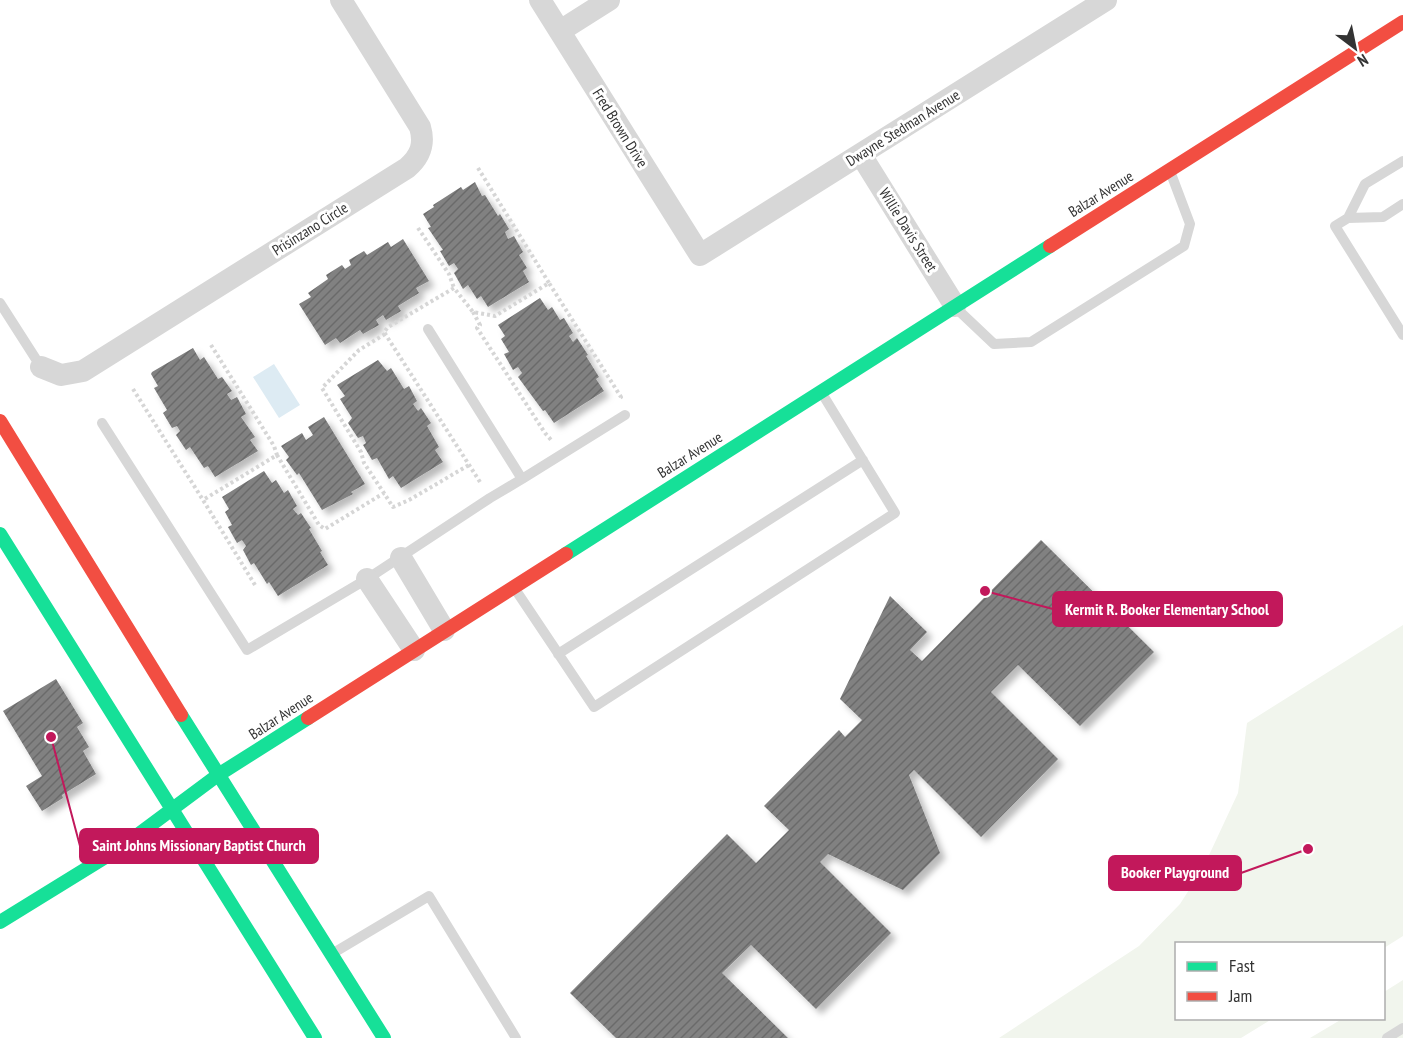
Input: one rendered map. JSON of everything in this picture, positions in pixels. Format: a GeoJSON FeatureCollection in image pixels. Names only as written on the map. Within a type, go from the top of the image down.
{"type":"FeatureCollection","features":[{"type":"Feature","properties":{"kind":"street","name":"Prisinzano Circle"},"geometry":{"type":"LineString","coordinates":[[41,367],[61,375],[83,371],[418,159],[422,142],[420,127],[341,0]]}},
{"type":"Feature","properties":{"kind":"street","name":"Fred Brown Drive"},"geometry":{"type":"LineString","coordinates":[[540,0],[700,255]]}},
{"type":"Feature","properties":{"kind":"street"},"geometry":{"type":"LineString","coordinates":[[560,31],[609,0]]}},
{"type":"Feature","properties":{"kind":"street","name":"Dwayne Stedman Avenue"},"geometry":{"type":"LineString","coordinates":[[700,255],[1106,0]]}},
{"type":"Feature","properties":{"kind":"street","name":"Balzar Avenue"},"geometry":{"type":"LineString","coordinates":[[0,922],[120,848],[170,809],[218,776],[444,630],[1403,22]]}},
{"type":"Feature","properties":{"kind":"street","name":"Willie Davis Street"},"geometry":{"type":"LineString","coordinates":[[861,154],[955,306]]}},
{"type":"Feature","properties":{"kind":"street"},"geometry":{"type":"LineString","coordinates":[[0,421],[218,776],[384,1038]]}},
{"type":"Feature","properties":{"kind":"street"},"geometry":{"type":"LineString","coordinates":[[0,534],[315,1038]]}},
{"type":"Feature","properties":{"kind":"street"},"geometry":{"type":"LineString","coordinates":[[401,558],[444,630]]}},
{"type":"Feature","properties":{"kind":"street"},"geometry":{"type":"LineString","coordinates":[[367,579],[414,650]]}},
{"type":"Feature","properties":{"kind":"lane"},"geometry":{"type":"LineString","coordinates":[[1348,218],[1365,184],[1403,160]]}},
{"type":"Feature","properties":{"kind":"lane"},"geometry":{"type":"LineString","coordinates":[[955,306],[994,344],[1031,342],[1184,246],[1190,224],[1170,170]]}},
{"type":"Feature","properties":{"kind":"lane"},"geometry":{"type":"LineString","coordinates":[[1403,204],[1383,217],[1348,218],[1335,226],[1403,335]]}},
{"type":"Feature","properties":{"kind":"lane"},"geometry":{"type":"LineString","coordinates":[[0,303],[41,367]]}},
{"type":"Feature","properties":{"kind":"lane"},"geometry":{"type":"LineString","coordinates":[[428,329],[522,479]]}},
{"type":"Feature","properties":{"kind":"lane"},"geometry":{"type":"LineString","coordinates":[[513,587],[594,707],[895,513],[821,391]]}},
{"type":"Feature","properties":{"kind":"lane"},"geometry":{"type":"LineString","coordinates":[[102,423],[247,650],[401,558],[490,498],[625,415]]}},
{"type":"Feature","properties":{"kind":"lane"},"geometry":{"type":"LineString","coordinates":[[558,654],[863,460]]}},
{"type":"Feature","properties":{"kind":"lane"},"geometry":{"type":"LineString","coordinates":[[331,954],[429,896],[516,1038]]}},
{"type":"Feature","properties":{"kind":"lane"},"geometry":{"type":"LineString","coordinates":[[1387,1038],[1403,1028]]}},
{"type":"Feature","properties":{"kind":"path"},"geometry":{"type":"LineString","coordinates":[[478,168],[621,397],[611,403]]}},
{"type":"Feature","properties":{"kind":"path"},"geometry":{"type":"LineString","coordinates":[[418,228],[449,274],[454,289],[473,312],[480,324],[477,328],[545,433],[552,441],[562,435]]}},
{"type":"Feature","properties":{"kind":"path"},"geometry":{"type":"LineString","coordinates":[[473,312],[495,316],[549,283]]}},
{"type":"Feature","properties":{"kind":"path"},"geometry":{"type":"LineString","coordinates":[[454,289],[388,327],[385,334],[358,350],[322,388],[361,452],[364,463],[393,507],[469,465]]}},
{"type":"Feature","properties":{"kind":"path"},"geometry":{"type":"LineString","coordinates":[[385,334],[490,498]]}},
{"type":"Feature","properties":{"kind":"path"},"geometry":{"type":"LineString","coordinates":[[211,345],[274,446],[277,455],[319,525],[325,530],[384,493]]}},
{"type":"Feature","properties":{"kind":"path"},"geometry":{"type":"LineString","coordinates":[[133,389],[255,585]]}},
{"type":"Feature","properties":{"kind":"path"},"geometry":{"type":"LineString","coordinates":[[203,500],[277,455]]}},
{"type":"Feature","properties":{"kind":"shaded area"},"geometry":{"type":"Polygon","coordinates":[[[274,364],[300,405],[279,418],[253,377],[274,364]]]}},
{"type":"Feature","properties":{"kind":"shaded area"},"geometry":{"type":"Polygon","coordinates":[[[1403,625],[1403,936],[1385,947],[1385,942],[1175,942],[1175,1020],[1270,1020],[1241,1038],[999,1038],[1139,946],[1180,904],[1203,868],[1238,793],[1247,723],[1403,625]]]}},
{"type":"Feature","properties":{"kind":"shaded area"},"geometry":{"type":"Polygon","coordinates":[[[1403,980],[1403,1038],[1310,1038],[1340,1020],[1385,1020],[1385,991],[1403,980]]]}},
{"type":"Feature","properties":{"kind":"building"},"geometry":{"type":"Polygon","coordinates":[[[475,182],[482,196],[485,195],[509,229],[505,232],[508,239],[514,236],[523,252],[519,255],[527,268],[523,271],[529,282],[488,307],[481,296],[477,299],[468,285],[463,289],[454,273],[458,269],[454,263],[449,266],[423,214],[461,187],[463,190],[475,182]]]}},
{"type":"Feature","properties":{"kind":"building"},"geometry":{"type":"Polygon","coordinates":[[[403,239],[429,281],[416,288],[419,293],[398,306],[401,311],[386,320],[383,315],[376,320],[379,325],[363,334],[360,330],[340,343],[336,338],[325,345],[299,304],[311,297],[308,293],[328,279],[326,275],[342,265],[345,269],[351,265],[349,260],[364,251],[367,255],[388,242],[391,247],[403,239]]]}},
{"type":"Feature","properties":{"kind":"building"},"geometry":{"type":"Polygon","coordinates":[[[540,298],[548,310],[552,307],[560,320],[564,318],[573,333],[569,336],[573,342],[577,338],[588,355],[586,356],[599,377],[596,379],[604,391],[554,423],[518,377],[522,373],[518,367],[513,370],[504,354],[509,352],[501,339],[505,336],[498,325],[540,298]]]}},
{"type":"Feature","properties":{"kind":"building"},"geometry":{"type":"Polygon","coordinates":[[[193,348],[200,360],[204,357],[218,379],[222,377],[232,391],[227,394],[231,400],[237,397],[246,414],[241,417],[255,437],[250,440],[258,451],[215,477],[208,466],[204,468],[190,447],[186,450],[176,435],[180,431],[177,426],[172,428],[163,413],[167,410],[154,388],[158,386],[151,374],[193,348]]]}},
{"type":"Feature","properties":{"kind":"building"},"geometry":{"type":"Polygon","coordinates":[[[378,360],[387,371],[391,368],[404,389],[409,386],[417,401],[413,404],[418,411],[421,408],[431,423],[427,426],[439,447],[435,450],[443,462],[401,488],[393,476],[389,479],[377,458],[372,460],[363,445],[366,443],[363,436],[358,438],[348,423],[352,418],[340,399],[345,396],[337,385],[378,360]]]}},
{"type":"Feature","properties":{"kind":"building"},"geometry":{"type":"Polygon","coordinates":[[[324,417],[365,484],[351,492],[353,494],[322,510],[299,473],[297,475],[286,460],[289,457],[281,446],[302,433],[306,440],[313,435],[308,427],[324,417]]]}},
{"type":"Feature","properties":{"kind":"building"},"geometry":{"type":"Polygon","coordinates":[[[264,471],[272,483],[276,480],[284,493],[288,490],[297,506],[293,509],[298,515],[301,513],[311,528],[309,529],[328,565],[278,596],[269,582],[267,584],[254,563],[251,565],[243,550],[246,546],[242,540],[237,543],[228,527],[232,525],[225,512],[229,509],[222,497],[264,471]]]}},
{"type":"Feature","properties":{"kind":"building"},"geometry":{"type":"Polygon","coordinates":[[[1041,540],[1154,652],[1080,726],[1018,665],[991,692],[1058,759],[981,837],[914,770],[909,775],[940,853],[903,890],[828,854],[820,862],[891,933],[816,1009],[751,945],[722,973],[788,1038],[616,1038],[570,993],[727,834],[756,863],[789,830],[764,806],[839,730],[845,737],[862,720],[840,699],[890,596],[927,632],[910,650],[922,661],[1041,540]]]}},
{"type":"Feature","properties":{"kind":"building"},"geometry":{"type":"Polygon","coordinates":[[[56,679],[83,723],[77,727],[89,747],[83,751],[96,774],[62,795],[63,798],[42,811],[26,786],[42,776],[3,711],[56,679]]]}},
{"type":"Feature","properties":{"kind":"traffic: fast"},"geometry":{"type":"LineString","coordinates":[[566,554],[1050,246]]}},
{"type":"Feature","properties":{"kind":"traffic: fast"},"geometry":{"type":"LineString","coordinates":[[0,534],[315,1038]]}},
{"type":"Feature","properties":{"kind":"traffic: fast"},"geometry":{"type":"LineString","coordinates":[[181,715],[384,1038]]}},
{"type":"Feature","properties":{"kind":"traffic: fast"},"geometry":{"type":"LineString","coordinates":[[0,922],[120,848],[218,775],[308,718]]}},
{"type":"Feature","properties":{"kind":"traffic: jam"},"geometry":{"type":"LineString","coordinates":[[1050,246],[1403,22]]}},
{"type":"Feature","properties":{"kind":"traffic: jam"},"geometry":{"type":"LineString","coordinates":[[0,421],[181,715]]}},
{"type":"Feature","properties":{"kind":"traffic: jam"},"geometry":{"type":"LineString","coordinates":[[308,718],[566,554]]}},
{"type":"Feature","properties":{"kind":"place","name":"Kermit R. Booker Elementary School"},"geometry":{"type":"Point","coordinates":[985,591]}},
{"type":"Feature","properties":{"kind":"place","name":"Saint Johns Missionary Baptist Church"},"geometry":{"type":"Point","coordinates":[51,737]}},
{"type":"Feature","properties":{"kind":"place","name":"Booker Playground"},"geometry":{"type":"Point","coordinates":[1308,849]}}]}
